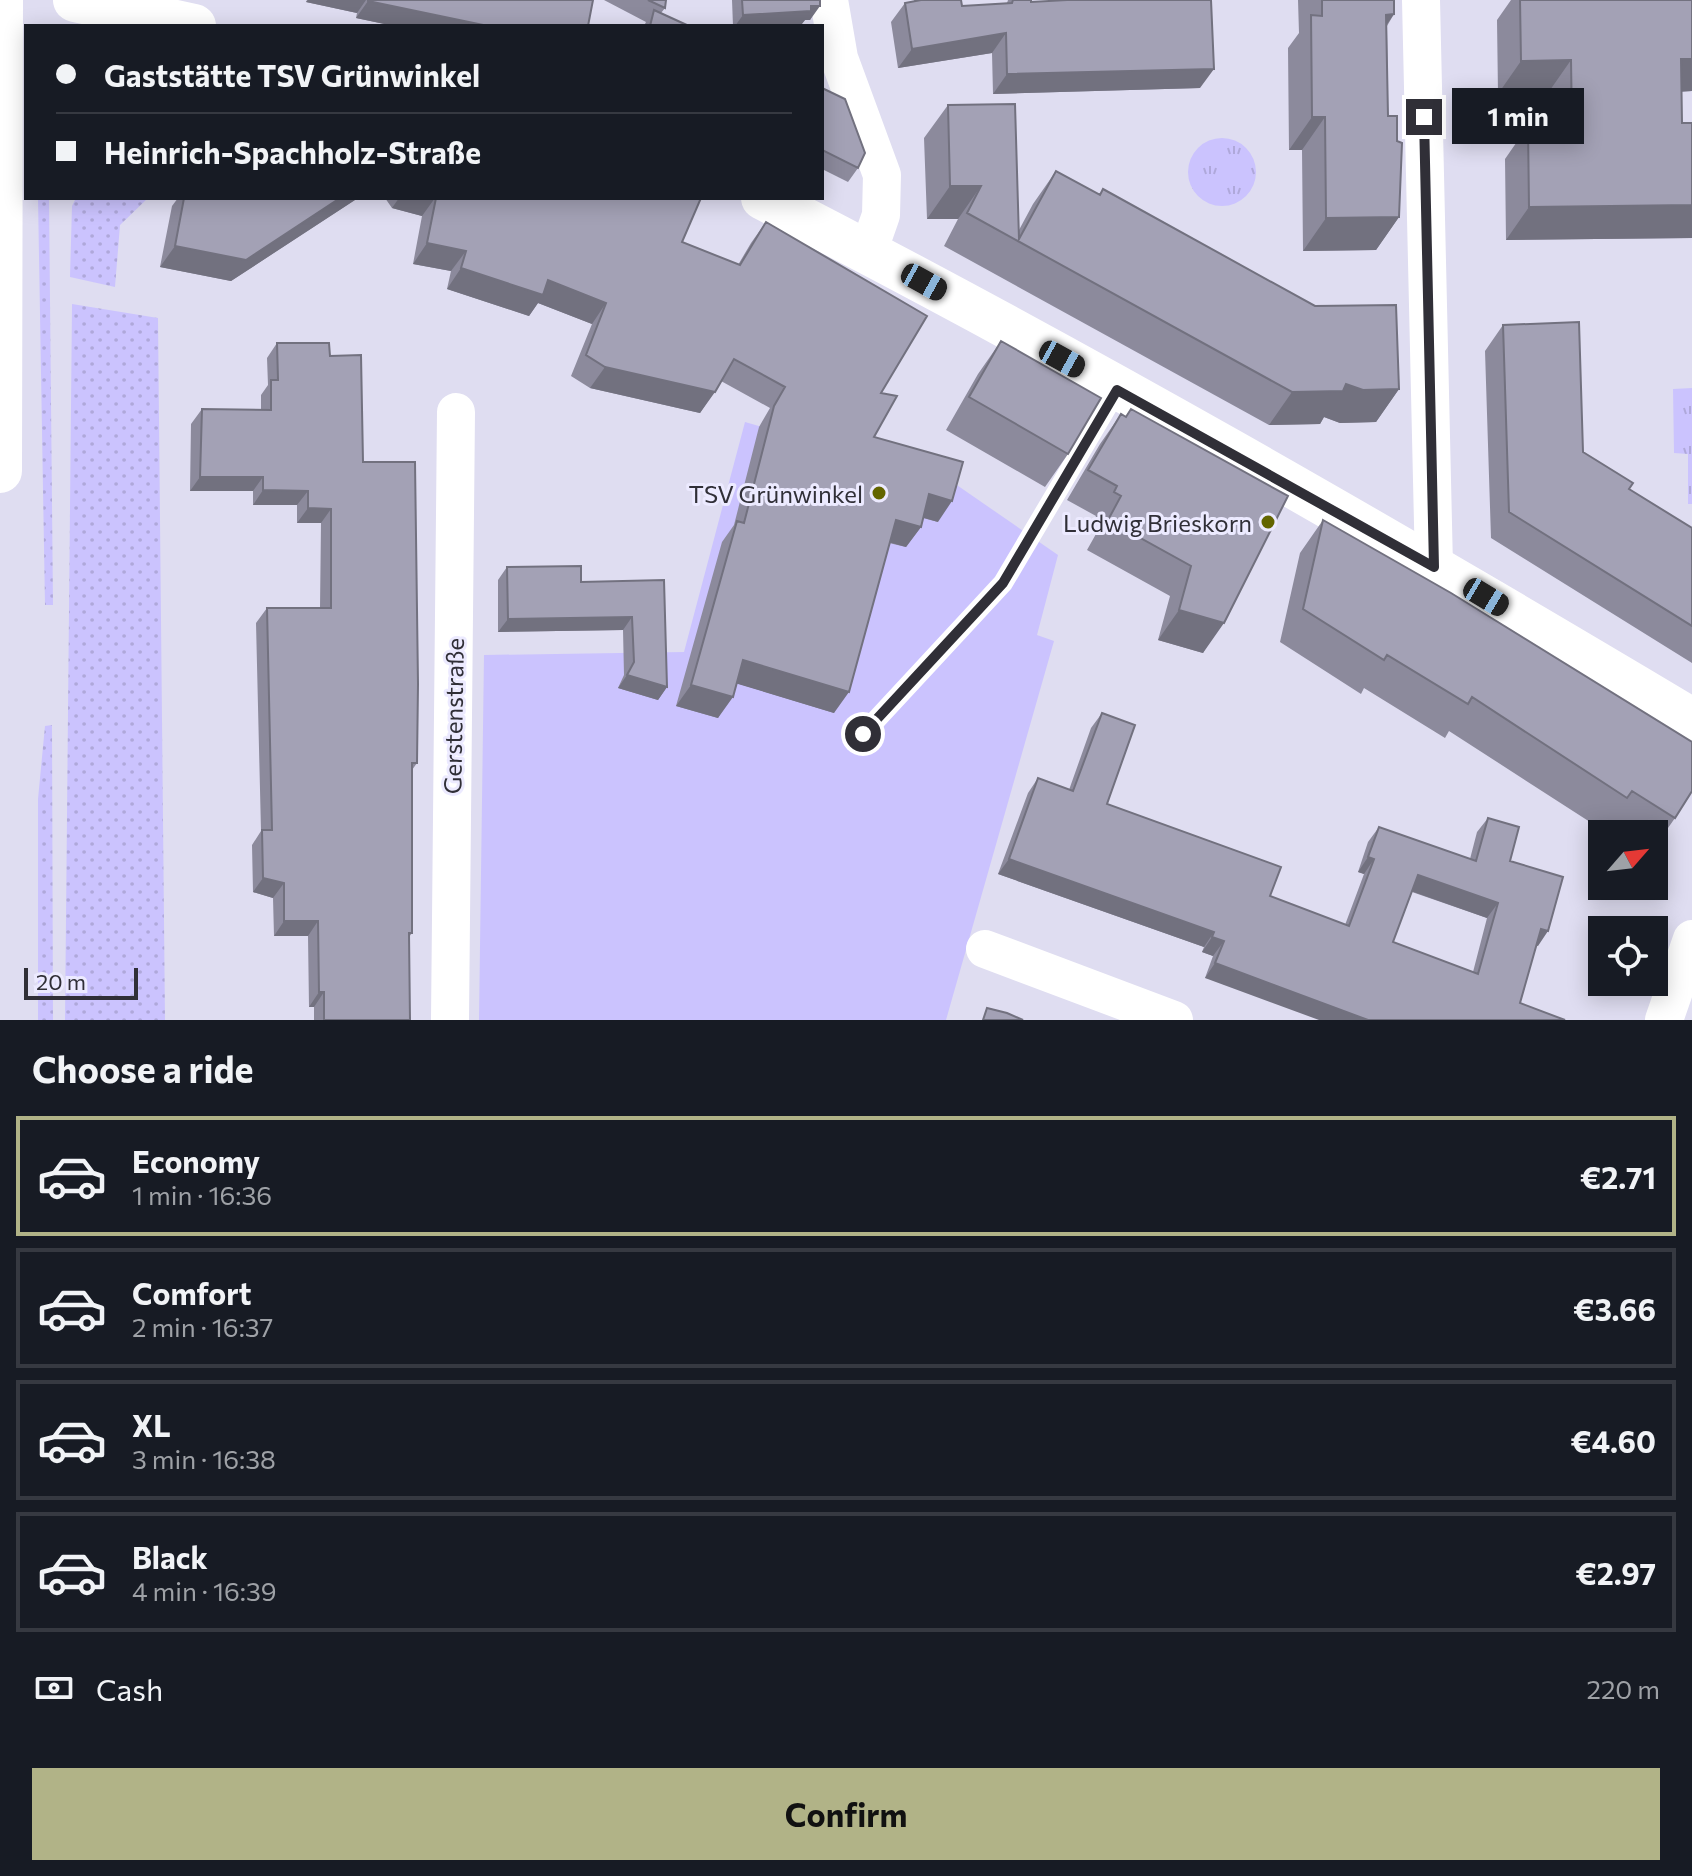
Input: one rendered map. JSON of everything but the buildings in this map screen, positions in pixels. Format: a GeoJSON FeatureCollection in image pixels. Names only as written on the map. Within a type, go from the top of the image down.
{"type":"FeatureCollection","features":[{"type":"Feature","properties":{"kind":"street"},"geometry":{"type":"LineString","coordinates":[[0,471],[1,0]]}},
{"type":"Feature","properties":{"kind":"street"},"geometry":{"type":"LineString","coordinates":[[75,0],[185,24]]}},
{"type":"Feature","properties":{"kind":"street"},"geometry":{"type":"LineString","coordinates":[[829,0],[839,58],[882,175],[881,215],[868,252]]}},
{"type":"Feature","properties":{"kind":"street"},"geometry":{"type":"LineString","coordinates":[[1421,0],[1434,567]]}},
{"type":"Feature","properties":{"kind":"street"},"geometry":{"type":"LineString","coordinates":[[0,29],[24,33]]}},
{"type":"Feature","properties":{"kind":"street"},"geometry":{"type":"LineString","coordinates":[[0,419],[27,200]]}},
{"type":"Feature","properties":{"kind":"street"},"geometry":{"type":"LineString","coordinates":[[767,200],[868,252],[1434,567],[1692,720]]}},
{"type":"Feature","properties":{"kind":"street","name":"Gerstenstraße"},"geometry":{"type":"LineString","coordinates":[[450,1020],[456,412]]}},
{"type":"Feature","properties":{"kind":"street"},"geometry":{"type":"LineString","coordinates":[[1664,1020],[1692,939]]}},
{"type":"Feature","properties":{"kind":"street"},"geometry":{"type":"LineString","coordinates":[[985,949],[1174,1020]]}},
{"type":"Feature","properties":{"kind":"lane"},"geometry":{"type":"LineString","coordinates":[[863,734],[1003,583],[1117,390]]}},
{"type":"Feature","properties":{"kind":"green space"},"geometry":{"type":"Polygon","coordinates":[[[1222,138],[1246,148],[1256,172],[1246,196],[1222,206],[1198,196],[1188,172],[1198,148],[1222,138]]]}},
{"type":"Feature","properties":{"kind":"green space"},"geometry":{"type":"Polygon","coordinates":[[[38,200],[49,200],[53,605],[45,605],[38,200]]]}},
{"type":"Feature","properties":{"kind":"green space"},"geometry":{"type":"Polygon","coordinates":[[[75,200],[146,200],[120,225],[115,287],[70,277],[72,206],[75,200]]]}},
{"type":"Feature","properties":{"kind":"green space"},"geometry":{"type":"Polygon","coordinates":[[[72,304],[158,318],[165,1020],[65,1020],[72,304]]]}},
{"type":"Feature","properties":{"kind":"green space"},"geometry":{"type":"Polygon","coordinates":[[[1692,388],[1692,504],[1688,504],[1688,454],[1674,453],[1673,389],[1692,388]]]}},
{"type":"Feature","properties":{"kind":"green space"},"geometry":{"type":"Polygon","coordinates":[[[745,422],[951,481],[1058,555],[1037,635],[1054,641],[946,1020],[479,1020],[484,655],[684,652],[745,422]]]}},
{"type":"Feature","properties":{"kind":"green space"},"geometry":{"type":"Polygon","coordinates":[[[52,725],[53,1020],[38,1020],[38,799],[45,726],[52,725]]]}},
{"type":"Feature","properties":{"kind":"place","name":"TSV Grünwinkel"},"geometry":{"type":"Point","coordinates":[879,493]}},
{"type":"Feature","properties":{"kind":"place","name":"Ludwig Brieskorn"},"geometry":{"type":"Point","coordinates":[1268,522]}},
{"type":"Feature","properties":{"kind":"route"},"geometry":{"type":"LineString","coordinates":[[863,734],[1003,583],[1117,390],[1434,567],[1424,117]]}}]}
